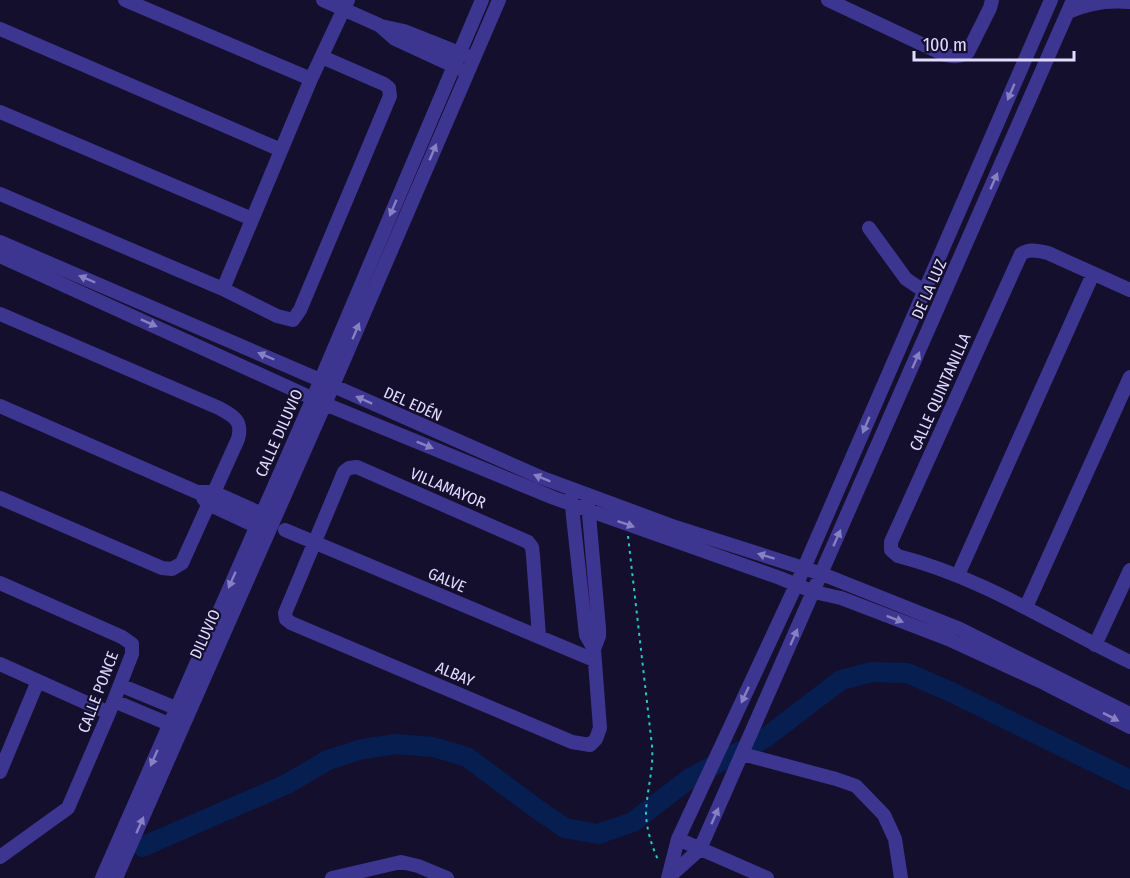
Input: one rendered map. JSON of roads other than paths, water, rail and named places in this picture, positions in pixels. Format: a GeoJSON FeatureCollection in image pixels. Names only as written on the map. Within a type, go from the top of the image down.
{"type":"FeatureCollection","features":[{"type":"Feature","properties":{"kind":"street"},"geometry":{"type":"LineString","coordinates":[[125,0],[311,79]]}},
{"type":"Feature","properties":{"kind":"street"},"geometry":{"type":"LineString","coordinates":[[323,0],[346,4],[395,39],[457,59],[474,59]]}},
{"type":"Feature","properties":{"kind":"street","name":"CALLE DILUVIO"},"geometry":{"type":"LineString","coordinates":[[102,878],[182,711],[319,401],[482,0]]}},
{"type":"Feature","properties":{"kind":"street"},"geometry":{"type":"LineString","coordinates":[[326,383],[499,0]]}},
{"type":"Feature","properties":{"kind":"street"},"geometry":{"type":"LineString","coordinates":[[828,0],[953,57],[961,57],[968,52],[992,0]]}},
{"type":"Feature","properties":{"kind":"street","name":"DE LA LUZ"},"geometry":{"type":"LineString","coordinates":[[666,875],[678,839],[797,584],[1050,1]]}},
{"type":"Feature","properties":{"kind":"street"},"geometry":{"type":"LineString","coordinates":[[1071,6],[1105,1],[1130,2]]}},
{"type":"Feature","properties":{"kind":"street"},"geometry":{"type":"LineString","coordinates":[[223,290],[311,79],[346,4]]}},
{"type":"Feature","properties":{"kind":"street","name":"DE LA LUZ"},"geometry":{"type":"LineString","coordinates":[[700,849],[1071,6]]}},
{"type":"Feature","properties":{"kind":"street"},"geometry":{"type":"LineString","coordinates":[[0,29],[281,150]]}},
{"type":"Feature","properties":{"kind":"street"},"geometry":{"type":"LineString","coordinates":[[0,194],[223,290],[277,316],[293,320],[300,310],[390,96],[389,88],[384,84],[322,57]]}},
{"type":"Feature","properties":{"kind":"street"},"geometry":{"type":"LineString","coordinates":[[457,59],[468,73]]}},
{"type":"Feature","properties":{"kind":"street"},"geometry":{"type":"LineString","coordinates":[[0,111],[252,219]]}},
{"type":"Feature","properties":{"kind":"street"},"geometry":{"type":"LineString","coordinates":[[869,228],[906,279],[924,291]]}},
{"type":"Feature","properties":{"kind":"street","name":"DEL EDÉN"},"geometry":{"type":"LineString","coordinates":[[0,242],[540,477],[675,527],[822,574],[960,629],[1130,714]]}},
{"type":"Feature","properties":{"kind":"street","name":"CALLE QUINTANILLA"},"geometry":{"type":"LineString","coordinates":[[958,575],[898,556],[891,550],[891,542],[1009,277],[1018,259],[1026,250],[1048,253],[1093,274]]}},
{"type":"Feature","properties":{"kind":"street","name":"DEL EDÉN"},"geometry":{"type":"LineString","coordinates":[[0,256],[319,401],[572,505],[814,592],[841,598],[948,639],[1044,683],[1130,727]]}},
{"type":"Feature","properties":{"kind":"street"},"geometry":{"type":"LineString","coordinates":[[1130,290],[1093,274],[958,575],[1026,607],[1130,662]]}},
{"type":"Feature","properties":{"kind":"street"},"geometry":{"type":"LineString","coordinates":[[0,314],[219,408],[236,417],[240,427],[238,440],[182,563],[172,569],[162,568],[0,498]]}},
{"type":"Feature","properties":{"kind":"street"},"geometry":{"type":"LineString","coordinates":[[1026,607],[1130,377]]}},
{"type":"Feature","properties":{"kind":"street"},"geometry":{"type":"LineString","coordinates":[[0,406],[264,522]]}},
{"type":"Feature","properties":{"kind":"street","name":"VILLAMAYOR"},"geometry":{"type":"LineString","coordinates":[[313,546],[344,472],[349,468],[357,467],[528,542],[532,547],[539,636]]}},
{"type":"Feature","properties":{"kind":"street","name":"ALBAY"},"geometry":{"type":"LineString","coordinates":[[313,546],[285,613],[286,619],[291,623],[582,744],[594,742],[599,735],[600,728],[594,655],[586,635],[570,489]]}},
{"type":"Feature","properties":{"kind":"street","name":"ALBAY"},"geometry":{"type":"LineString","coordinates":[[587,495],[599,628],[594,655]]}},
{"type":"Feature","properties":{"kind":"street","name":"GALVE"},"geometry":{"type":"LineString","coordinates":[[285,530],[313,546],[539,636],[594,655]]}},
{"type":"Feature","properties":{"kind":"street"},"geometry":{"type":"LineString","coordinates":[[1095,645],[1130,570]]}},
{"type":"Feature","properties":{"kind":"street","name":"CALLE PONCE"},"geometry":{"type":"LineString","coordinates":[[0,583],[122,637],[132,644],[132,654],[112,707],[68,808],[0,857]]}},
{"type":"Feature","properties":{"kind":"street"},"geometry":{"type":"LineString","coordinates":[[0,664],[38,681],[175,726],[116,878]]}},
{"type":"Feature","properties":{"kind":"street"},"geometry":{"type":"LineString","coordinates":[[0,772],[38,681]]}},
{"type":"Feature","properties":{"kind":"street"},"geometry":{"type":"LineString","coordinates":[[120,685],[182,711]]}},
{"type":"Feature","properties":{"kind":"street"},"geometry":{"type":"LineString","coordinates":[[742,754],[856,786],[884,815],[895,839],[901,878]]}},
{"type":"Feature","properties":{"kind":"street"},"geometry":{"type":"LineString","coordinates":[[678,839],[767,878]]}},
{"type":"Feature","properties":{"kind":"street"},"geometry":{"type":"LineString","coordinates":[[666,875],[700,849]]}},
{"type":"Feature","properties":{"kind":"street"},"geometry":{"type":"LineString","coordinates":[[332,878],[401,862],[415,872],[447,878]]}},
{"type":"Feature","properties":{"kind":"waterway"},"geometry":{"type":"LineString","coordinates":[[142,847],[287,784],[328,760],[362,749],[397,744],[433,747],[467,757],[565,828],[598,834],[633,822],[690,778],[765,738],[841,680],[872,672],[907,673],[949,691],[1130,780]]}}]}
